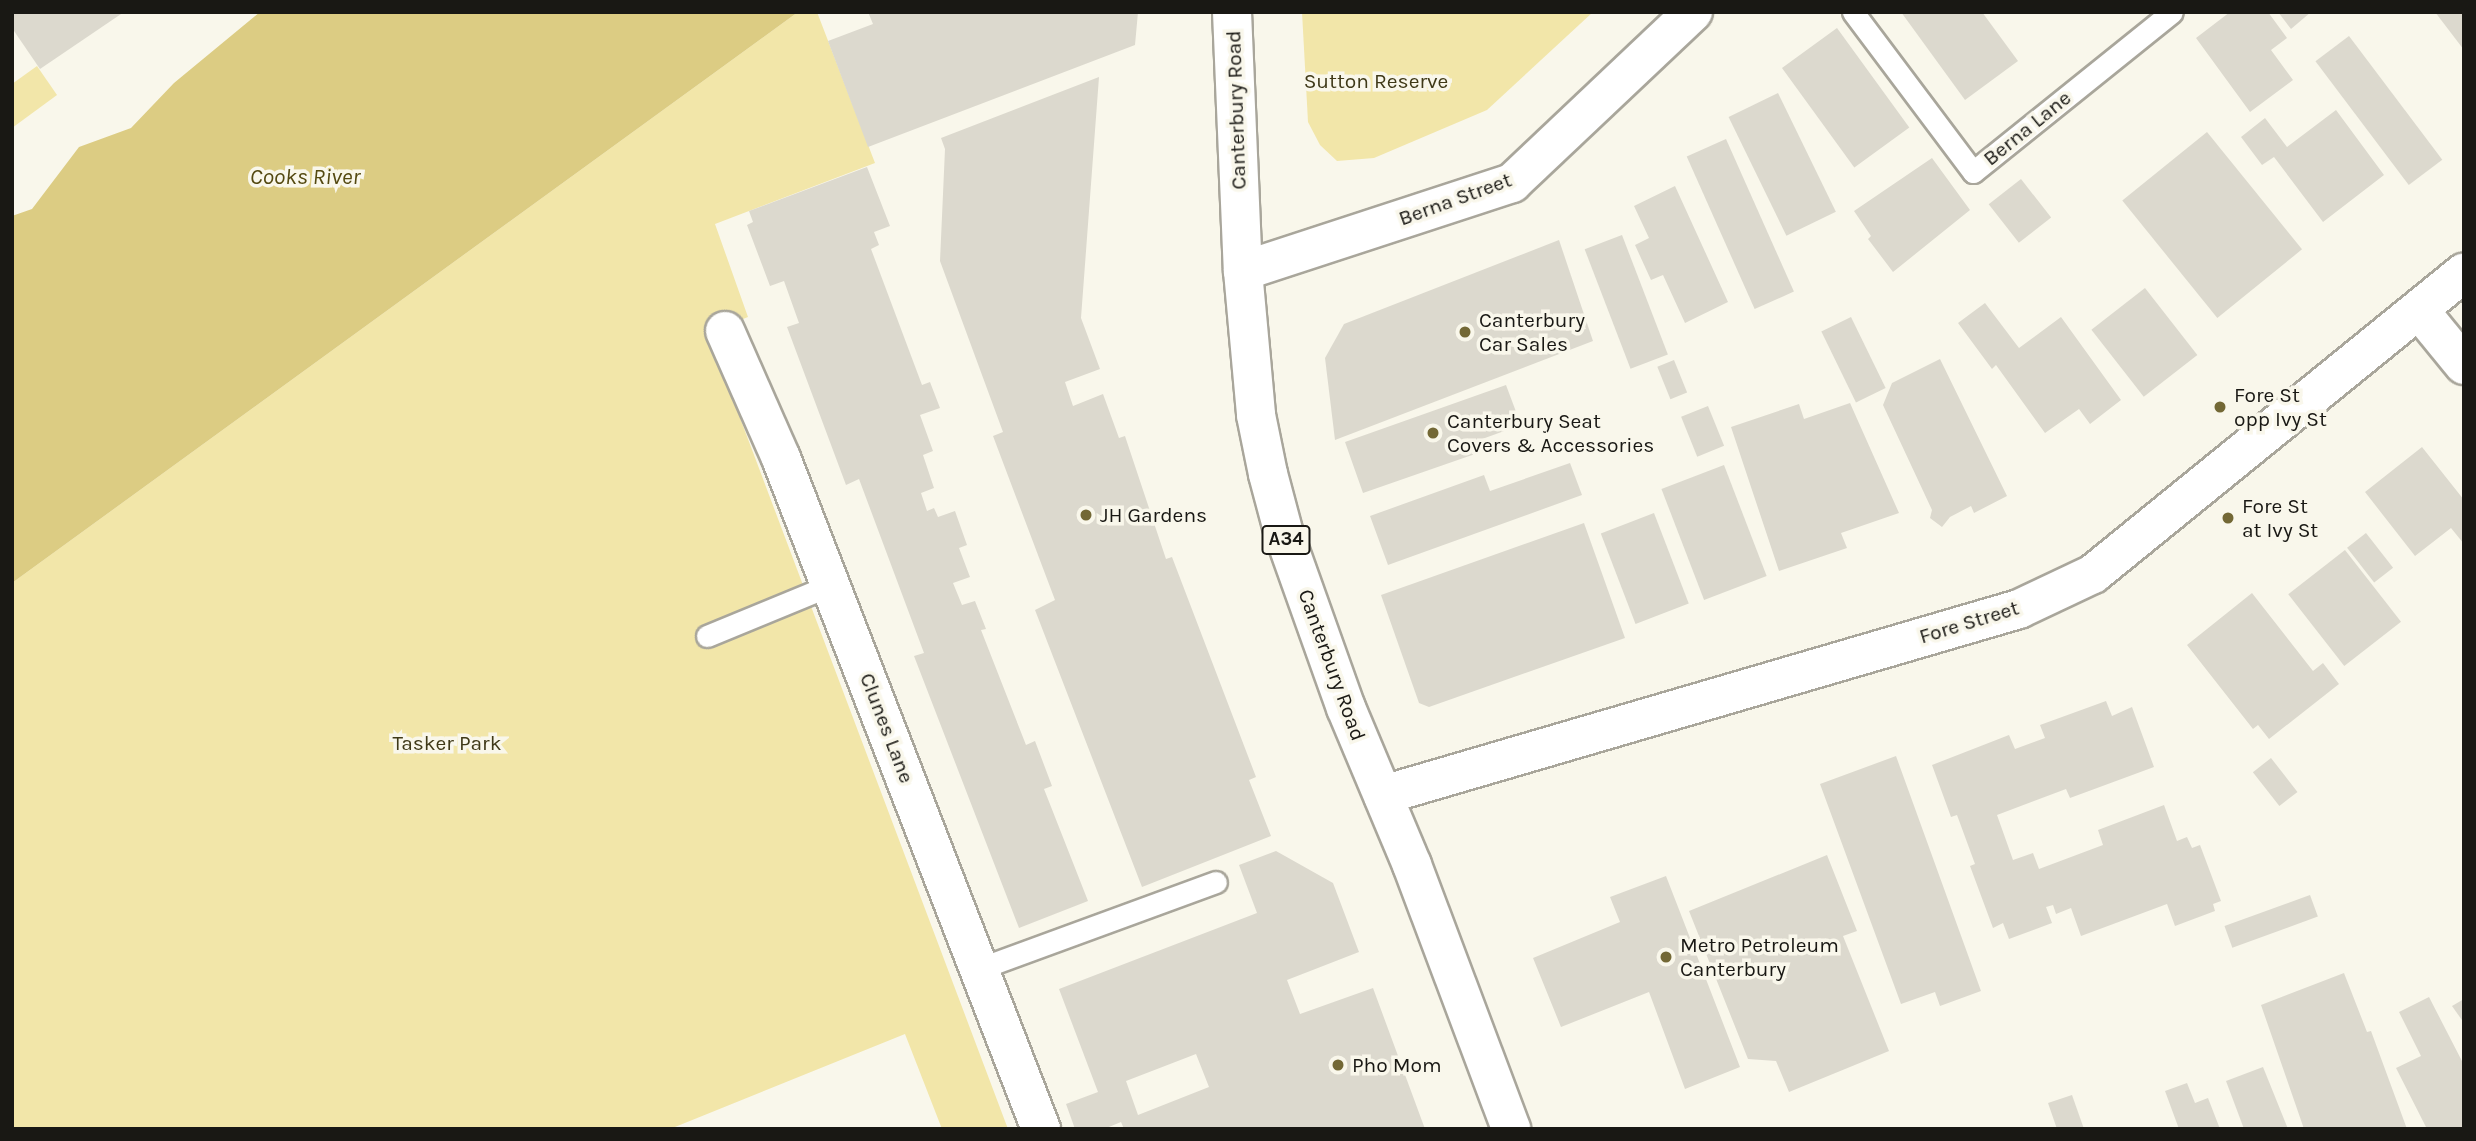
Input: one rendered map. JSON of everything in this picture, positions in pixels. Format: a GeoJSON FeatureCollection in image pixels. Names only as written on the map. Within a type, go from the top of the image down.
{"type":"FeatureCollection","features":[{"type":"Feature","properties":{"kind":"main road","name":"Canterbury Road"},"geometry":{"type":"LineString","coordinates":[[1232,12],[1243,271],[1256,415],[1284,534],[1511,1129]]}},
{"type":"Feature","properties":{"kind":"main road","name":"Berna Street"},"geometry":{"type":"LineString","coordinates":[[1243,271],[1512,184],[1693,12]]}},
{"type":"Feature","properties":{"kind":"main road","name":"Fore Street"},"geometry":{"type":"LineString","coordinates":[[1383,794],[2031,603],[2093,574],[2464,274]]}},
{"type":"Feature","properties":{"kind":"main road"},"geometry":{"type":"LineString","coordinates":[[2418,310],[2464,365]]}},
{"type":"Feature","properties":{"kind":"main road","name":"Clunes Lane"},"geometry":{"type":"LineString","coordinates":[[724,331],[831,586],[981,968],[1041,1129]]}},
{"type":"Feature","properties":{"kind":"lane","name":"Berna Lane"},"geometry":{"type":"LineString","coordinates":[[1853,12],[1973,172],[2172,12]]}},
{"type":"Feature","properties":{"kind":"lane"},"geometry":{"type":"LineString","coordinates":[[707,636],[831,586]]}},
{"type":"Feature","properties":{"kind":"lane"},"geometry":{"type":"LineString","coordinates":[[981,968],[1216,882]]}},
{"type":"Feature","properties":{"kind":"green space","name":"Tasker Park"},"geometry":{"type":"Polygon","coordinates":[[[798,12],[817,12],[875,163],[715,224],[748,317],[708,333],[1008,1129],[942,1129],[905,1034],[670,1129],[12,1129],[12,583],[798,12]]]}},
{"type":"Feature","properties":{"kind":"green space","name":"Sutton Reserve"},"geometry":{"type":"Polygon","coordinates":[[[1302,12],[1593,12],[1487,110],[1374,158],[1337,161],[1320,145],[1308,122],[1302,12]]]}},
{"type":"Feature","properties":{"kind":"green space"},"geometry":{"type":"Polygon","coordinates":[[[37,66],[57,95],[12,128],[12,84],[37,66]]]}},
{"type":"Feature","properties":{"kind":"water","name":"Cooks River"},"geometry":{"type":"Polygon","coordinates":[[[260,12],[798,12],[12,583],[12,216],[32,209],[79,147],[131,128],[174,83],[260,12]]]}},
{"type":"Feature","properties":{"kind":"building"},"geometry":{"type":"Polygon","coordinates":[[[12,12],[124,12],[40,69],[12,28],[12,12]]]}},
{"type":"Feature","properties":{"kind":"building"},"geometry":{"type":"Polygon","coordinates":[[[868,12],[1138,12],[1135,45],[868,147],[828,41],[873,24],[868,12]]]}},
{"type":"Feature","properties":{"kind":"building"},"geometry":{"type":"Polygon","coordinates":[[[1901,12],[1982,12],[2018,61],[1965,100],[1901,12]]]}},
{"type":"Feature","properties":{"kind":"building"},"geometry":{"type":"Polygon","coordinates":[[[2230,12],[2268,12],[2287,38],[2271,50],[2293,80],[2250,112],[2196,38],[2230,12]]]}},
{"type":"Feature","properties":{"kind":"building"},"geometry":{"type":"Polygon","coordinates":[[[2278,12],[2311,12],[2291,29],[2278,12]]]}},
{"type":"Feature","properties":{"kind":"building"},"geometry":{"type":"Polygon","coordinates":[[[2435,12],[2464,12],[2464,50],[2435,12]]]}},
{"type":"Feature","properties":{"kind":"building"},"geometry":{"type":"Polygon","coordinates":[[[1837,28],[1909,128],[1854,167],[1782,68],[1837,28]]]}},
{"type":"Feature","properties":{"kind":"building"},"geometry":{"type":"Polygon","coordinates":[[[2349,36],[2442,160],[2409,185],[2315,61],[2349,36]]]}},
{"type":"Feature","properties":{"kind":"building"},"geometry":{"type":"Polygon","coordinates":[[[1099,77],[1081,318],[1100,369],[1065,382],[1073,406],[1103,394],[1119,438],[1125,436],[1166,559],[1172,557],[1256,777],[1249,780],[1271,836],[1142,887],[1035,610],[1055,600],[993,436],[1003,432],[940,261],[945,149],[941,138],[1099,77]]]}},
{"type":"Feature","properties":{"kind":"building"},"geometry":{"type":"Polygon","coordinates":[[[1778,93],[1836,212],[1786,236],[1729,117],[1778,93]]]}},
{"type":"Feature","properties":{"kind":"building"},"geometry":{"type":"Polygon","coordinates":[[[2336,110],[2384,175],[2323,222],[2274,157],[2262,165],[2241,137],[2265,118],[2287,147],[2336,110]]]}},
{"type":"Feature","properties":{"kind":"building"},"geometry":{"type":"Polygon","coordinates":[[[2207,132],[2302,249],[2217,318],[2122,201],[2207,132]]]}},
{"type":"Feature","properties":{"kind":"building"},"geometry":{"type":"Polygon","coordinates":[[[1726,139],[1794,292],[1755,309],[1687,156],[1726,139]]]}},
{"type":"Feature","properties":{"kind":"building"},"geometry":{"type":"Polygon","coordinates":[[[1932,158],[1970,210],[1893,272],[1868,239],[1871,236],[1854,211],[1932,158]]]}},
{"type":"Feature","properties":{"kind":"building"},"geometry":{"type":"Polygon","coordinates":[[[867,167],[890,226],[874,232],[879,245],[871,249],[922,385],[930,382],[940,408],[920,415],[933,451],[923,455],[934,488],[921,493],[927,511],[934,508],[938,517],[955,511],[967,545],[959,548],[970,577],[953,583],[962,605],[975,601],[986,629],[981,630],[1026,745],[1035,741],[1052,786],[1044,789],[1088,901],[1019,928],[914,656],[924,653],[859,479],[846,485],[787,327],[799,323],[784,281],[770,286],[747,225],[753,222],[749,211],[867,167]]]}},
{"type":"Feature","properties":{"kind":"building"},"geometry":{"type":"Polygon","coordinates":[[[2021,179],[2051,218],[2019,243],[1989,204],[2021,179]]]}},
{"type":"Feature","properties":{"kind":"building"},"geometry":{"type":"Polygon","coordinates":[[[1675,186],[1728,302],[1685,323],[1663,275],[1651,280],[1635,245],[1649,238],[1634,206],[1675,186]]]}},
{"type":"Feature","properties":{"kind":"building"},"geometry":{"type":"Polygon","coordinates":[[[1622,235],[1668,354],[1631,369],[1585,249],[1622,235]]]}},
{"type":"Feature","properties":{"kind":"building","name":"Canterbury Car Sales"},"geometry":{"type":"Polygon","coordinates":[[[1559,240],[1593,341],[1335,440],[1325,358],[1344,324],[1559,240]]]}},
{"type":"Feature","properties":{"kind":"building"},"geometry":{"type":"Polygon","coordinates":[[[2145,288],[2197,355],[2144,397],[2091,330],[2145,288]]]}},
{"type":"Feature","properties":{"kind":"building"},"geometry":{"type":"Polygon","coordinates":[[[1985,303],[2019,348],[2061,317],[2121,400],[2090,424],[2079,409],[2045,433],[1996,365],[1992,369],[1958,323],[1985,303]]]}},
{"type":"Feature","properties":{"kind":"building"},"geometry":{"type":"Polygon","coordinates":[[[1851,317],[1886,388],[1856,402],[1821,331],[1851,317]]]}},
{"type":"Feature","properties":{"kind":"building"},"geometry":{"type":"Polygon","coordinates":[[[1940,359],[2007,496],[1974,513],[1971,506],[1950,517],[1942,527],[1930,518],[1932,510],[1883,405],[1892,383],[1940,359]]]}},
{"type":"Feature","properties":{"kind":"building"},"geometry":{"type":"Polygon","coordinates":[[[1674,360],[1687,392],[1670,399],[1657,367],[1674,360]]]}},
{"type":"Feature","properties":{"kind":"building","name":"Canterbury Seat Covers & Accessories"},"geometry":{"type":"Polygon","coordinates":[[[1506,385],[1521,425],[1471,443],[1475,454],[1363,493],[1345,442],[1506,385]]]}},
{"type":"Feature","properties":{"kind":"building"},"geometry":{"type":"Polygon","coordinates":[[[1850,403],[1899,513],[1841,533],[1847,548],[1779,571],[1731,427],[1799,404],[1804,419],[1850,403]]]}},
{"type":"Feature","properties":{"kind":"building"},"geometry":{"type":"Polygon","coordinates":[[[1708,406],[1724,446],[1697,457],[1681,417],[1708,406]]]}},
{"type":"Feature","properties":{"kind":"building"},"geometry":{"type":"Polygon","coordinates":[[[2422,447],[2464,500],[2464,544],[2451,528],[2415,556],[2365,492],[2422,447]]]}},
{"type":"Feature","properties":{"kind":"building"},"geometry":{"type":"Polygon","coordinates":[[[1570,463],[1582,495],[1388,565],[1370,516],[1484,475],[1490,491],[1570,463]]]}},
{"type":"Feature","properties":{"kind":"building"},"geometry":{"type":"Polygon","coordinates":[[[1724,465],[1767,576],[1704,600],[1661,489],[1724,465]]]}},
{"type":"Feature","properties":{"kind":"building"},"geometry":{"type":"Polygon","coordinates":[[[1654,513],[1689,604],[1636,624],[1601,533],[1654,513]]]}},
{"type":"Feature","properties":{"kind":"building"},"geometry":{"type":"Polygon","coordinates":[[[1584,523],[1625,638],[1429,707],[1419,703],[1381,595],[1584,523]]]}},
{"type":"Feature","properties":{"kind":"building"},"geometry":{"type":"Polygon","coordinates":[[[2366,533],[2393,568],[2374,582],[2347,548],[2366,533]]]}},
{"type":"Feature","properties":{"kind":"building"},"geometry":{"type":"Polygon","coordinates":[[[2345,550],[2401,622],[2344,666],[2288,594],[2345,550]]]}},
{"type":"Feature","properties":{"kind":"building"},"geometry":{"type":"Polygon","coordinates":[[[2252,593],[2313,671],[2323,663],[2339,684],[2269,739],[2258,725],[2253,729],[2187,645],[2252,593]]]}},
{"type":"Feature","properties":{"kind":"building"},"geometry":{"type":"Polygon","coordinates":[[[2106,701],[2112,716],[2132,707],[2154,767],[2070,798],[2066,789],[1997,815],[2013,860],[2033,853],[2039,869],[2103,845],[2098,830],[2164,805],[2177,841],[2187,837],[2192,848],[2200,845],[2221,901],[2213,904],[2215,911],[2175,926],[2167,904],[2081,936],[2071,908],[2056,914],[2053,905],[2046,907],[2052,923],[2009,939],[2003,923],[1993,928],[1970,866],[1975,864],[1957,815],[1951,817],[1932,765],[2009,735],[2015,749],[2045,738],[2040,725],[2106,701]]]}},
{"type":"Feature","properties":{"kind":"building"},"geometry":{"type":"Polygon","coordinates":[[[1896,756],[1981,991],[1940,1006],[1935,992],[1901,1004],[1820,784],[1896,756]]]}},
{"type":"Feature","properties":{"kind":"building"},"geometry":{"type":"Polygon","coordinates":[[[2271,758],[2297,792],[2279,806],[2253,772],[2271,758]]]}},
{"type":"Feature","properties":{"kind":"building"},"geometry":{"type":"Polygon","coordinates":[[[1276,851],[1333,883],[1359,952],[1287,980],[1300,1014],[1373,988],[1425,1129],[1124,1129],[1121,1122],[1104,1129],[1075,1129],[1066,1104],[1098,1092],[1059,989],[1257,913],[1239,865],[1276,851]],[[1196,1054],[1126,1081],[1138,1115],[1209,1087],[1196,1054]]]}},
{"type":"Feature","properties":{"kind":"building"},"geometry":{"type":"Polygon","coordinates":[[[1827,855],[1857,931],[1843,936],[1889,1051],[1789,1092],[1776,1061],[1748,1059],[1689,911],[1827,855]]]}},
{"type":"Feature","properties":{"kind":"building","name":"Metro Petroleum Canterbury"},"geometry":{"type":"Polygon","coordinates":[[[1666,876],[1740,1067],[1685,1089],[1649,992],[1561,1027],[1533,958],[1620,922],[1610,897],[1666,876]]]}},
{"type":"Feature","properties":{"kind":"building"},"geometry":{"type":"Polygon","coordinates":[[[2310,895],[2318,917],[2232,948],[2224,926],[2310,895]]]}},
{"type":"Feature","properties":{"kind":"building"},"geometry":{"type":"Polygon","coordinates":[[[2344,973],[2367,1032],[2371,1031],[2407,1129],[2304,1129],[2261,1005],[2344,973]]]}},
{"type":"Feature","properties":{"kind":"building"},"geometry":{"type":"Polygon","coordinates":[[[2429,997],[2464,1065],[2464,1129],[2427,1129],[2396,1068],[2421,1056],[2399,1012],[2429,997]]]}},
{"type":"Feature","properties":{"kind":"building"},"geometry":{"type":"Polygon","coordinates":[[[2464,999],[2464,1023],[2452,1006],[2464,999]]]}},
{"type":"Feature","properties":{"kind":"building"},"geometry":{"type":"Polygon","coordinates":[[[2263,1067],[2288,1129],[2244,1129],[2226,1081],[2263,1067]]]}},
{"type":"Feature","properties":{"kind":"building"},"geometry":{"type":"Polygon","coordinates":[[[2187,1083],[2195,1103],[2208,1098],[2220,1129],[2179,1129],[2165,1091],[2187,1083]]]}},
{"type":"Feature","properties":{"kind":"building"},"geometry":{"type":"Polygon","coordinates":[[[2072,1095],[2084,1129],[2057,1129],[2048,1103],[2072,1095]]]}},
{"type":"Feature","properties":{"kind":"place","name":"Canterbury Car Sales"},"geometry":{"type":"Point","coordinates":[1465,332]}},
{"type":"Feature","properties":{"kind":"place","name":"Fore St opp Ivy St"},"geometry":{"type":"Point","coordinates":[2220,407]}},
{"type":"Feature","properties":{"kind":"place","name":"Canterbury Seat Covers & Accessories"},"geometry":{"type":"Point","coordinates":[1433,433]}},
{"type":"Feature","properties":{"kind":"place","name":"JH Gardens"},"geometry":{"type":"Point","coordinates":[1086,515]}},
{"type":"Feature","properties":{"kind":"place","name":"Fore St at Ivy St"},"geometry":{"type":"Point","coordinates":[2228,518]}},
{"type":"Feature","properties":{"kind":"place","name":"Metro Petroleum Canterbury"},"geometry":{"type":"Point","coordinates":[1666,957]}},
{"type":"Feature","properties":{"kind":"place","name":"Pho Mom"},"geometry":{"type":"Point","coordinates":[1338,1065]}}]}
